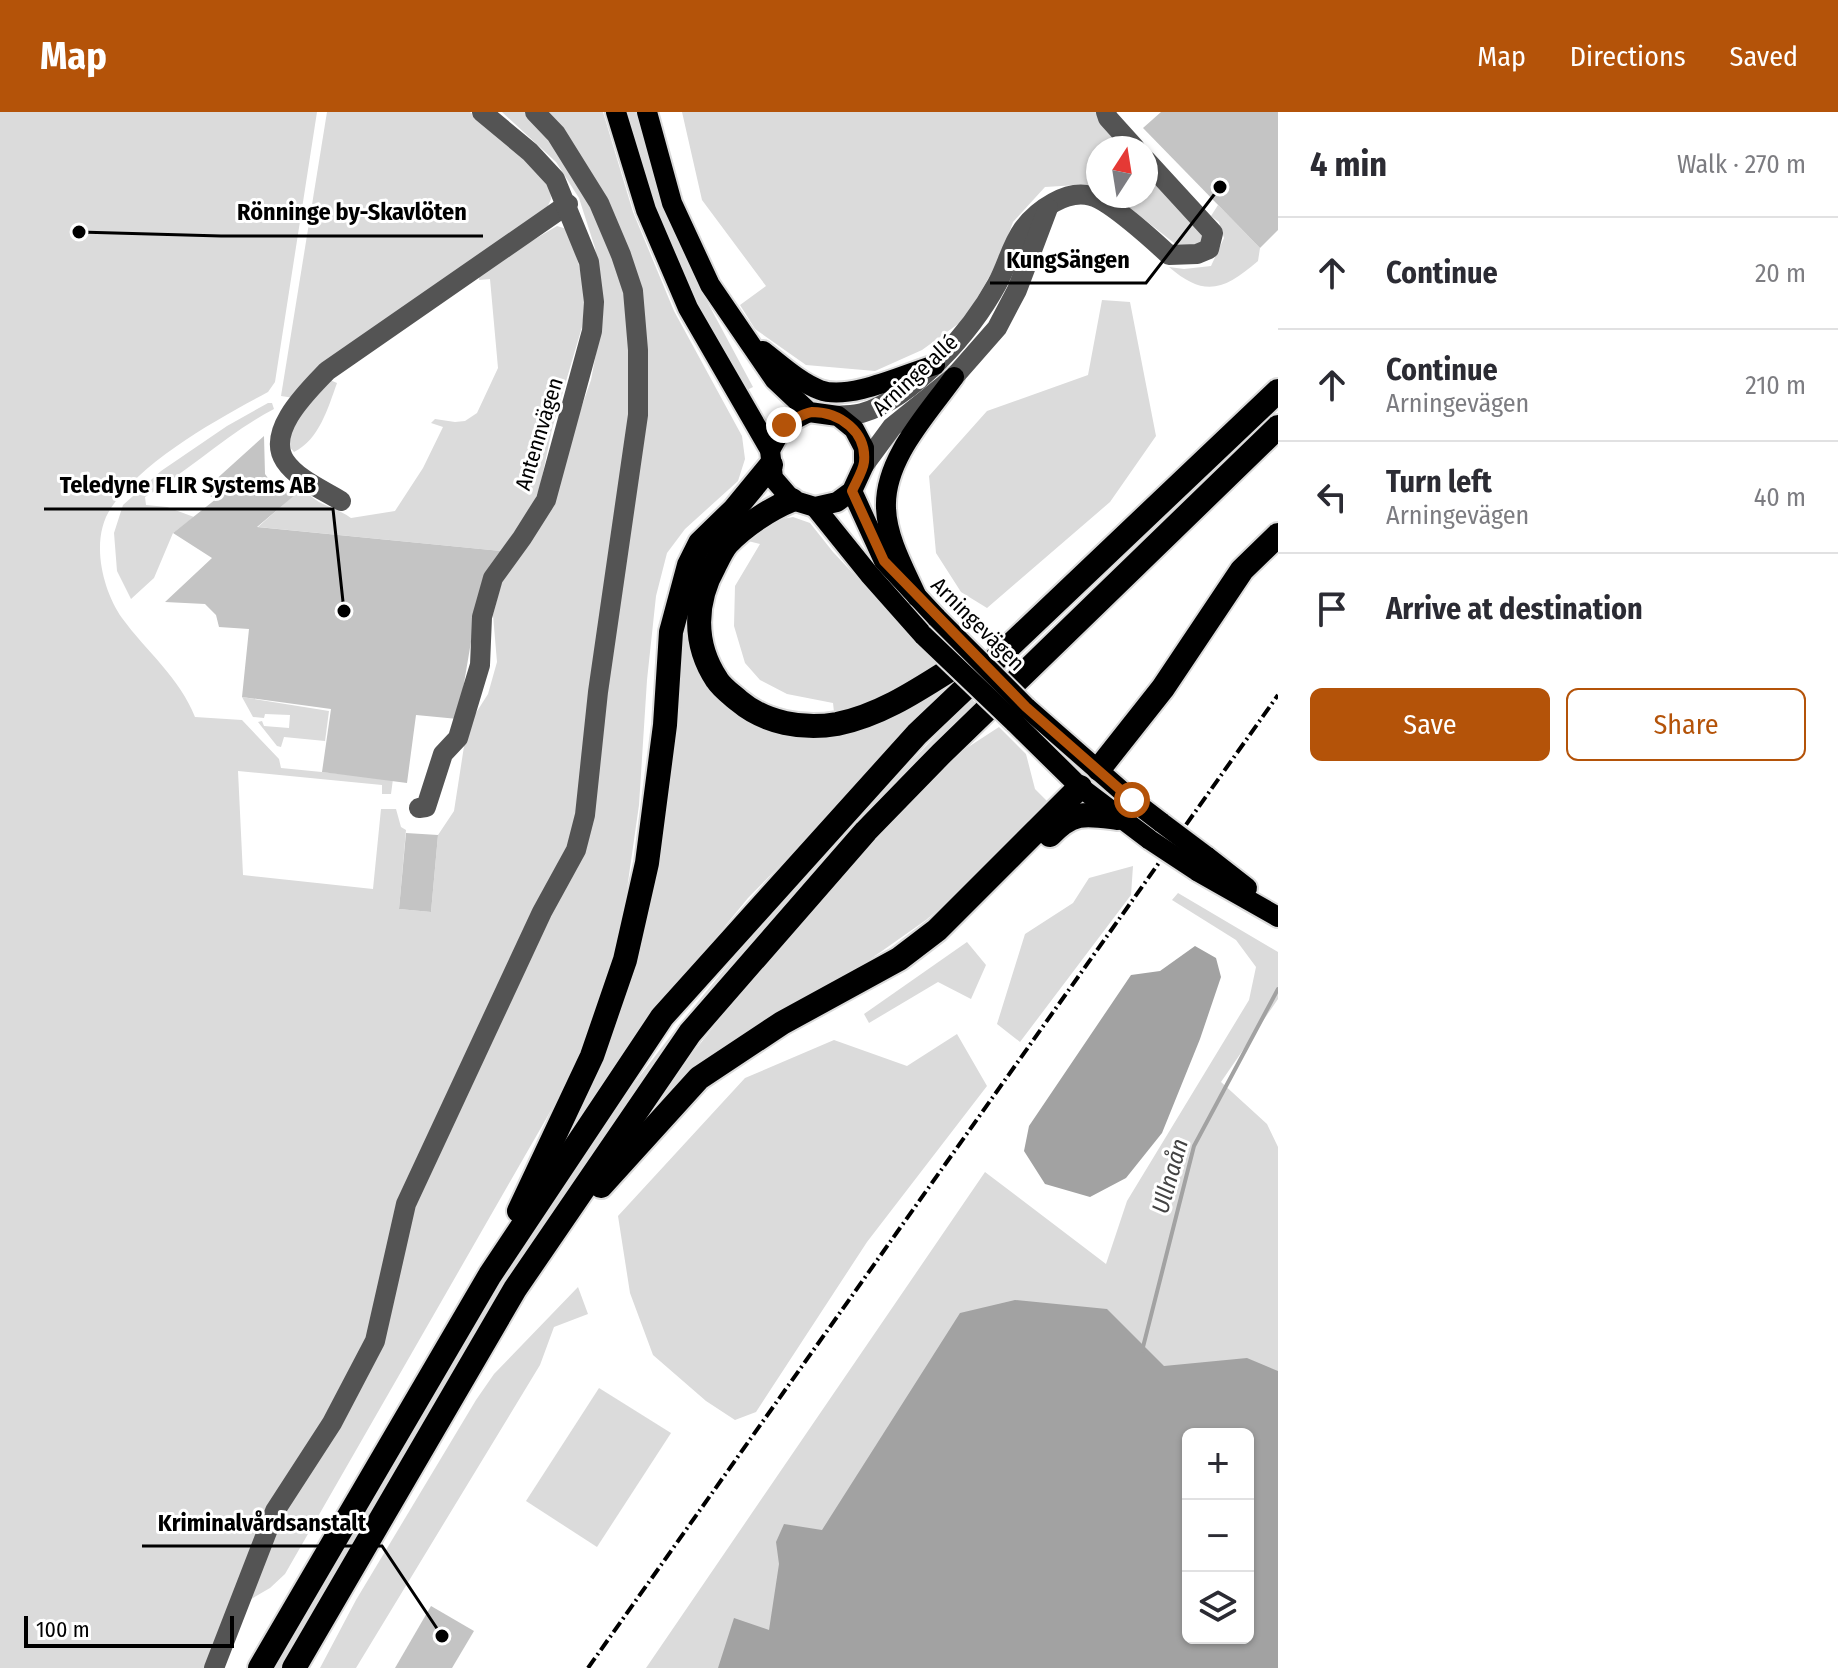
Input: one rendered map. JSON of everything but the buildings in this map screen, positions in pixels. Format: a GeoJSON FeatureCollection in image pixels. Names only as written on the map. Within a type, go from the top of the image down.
{"type":"FeatureCollection","features":[{"type":"Feature","properties":{"kind":"highway"},"geometry":{"type":"LineString","coordinates":[[260,1668],[490,1275],[662,1017],[917,734],[1278,391]]}},
{"type":"Feature","properties":{"kind":"highway"},"geometry":{"type":"LineString","coordinates":[[294,1668],[515,1289],[690,1033],[866,831],[941,754],[1278,427]]}},
{"type":"Feature","properties":{"kind":"highway"},"geometry":{"type":"LineString","coordinates":[[490,1275],[559,1121],[592,1056],[625,960],[647,863],[665,725],[671,632],[689,565],[700,543],[734,510],[771,458]]}},
{"type":"Feature","properties":{"kind":"highway"},"geometry":{"type":"LineString","coordinates":[[804,503],[774,507],[726,545],[703,585],[699,610],[698,632],[705,658],[718,683],[749,709],[779,724],[833,724],[870,715],[906,697],[1004,637],[1117,546]]}},
{"type":"Feature","properties":{"kind":"highway"},"geometry":{"type":"LineString","coordinates":[[1099,769],[1163,688],[1242,570],[1278,535]]}},
{"type":"Feature","properties":{"kind":"highway"},"geometry":{"type":"LineString","coordinates":[[515,1289],[606,1179],[699,1078],[782,1023],[899,959],[937,930],[1080,787]]}},
{"type":"Feature","properties":{"kind":"highway"},"geometry":{"type":"LineString","coordinates":[[937,930],[958,924],[1070,816],[1091,814],[1118,818]]}},
{"type":"Feature","properties":{"kind":"main road","name":"Arningevägen"},"geometry":{"type":"LineString","coordinates":[[616,112],[646,210],[688,308],[771,458],[773,478],[804,503],[924,636],[1020,714],[1099,769],[1162,823],[1201,863]]}},
{"type":"Feature","properties":{"kind":"main road"},"geometry":{"type":"LineString","coordinates":[[647,112],[672,203],[710,285],[775,380],[809,412]]}},
{"type":"Feature","properties":{"kind":"main road"},"geometry":{"type":"LineString","coordinates":[[747,339],[794,375],[821,391],[850,393],[935,365]]}},
{"type":"Feature","properties":{"kind":"main road"},"geometry":{"type":"LineString","coordinates":[[917,597],[895,546],[886,509],[891,475],[908,441],[954,377]]}},
{"type":"Feature","properties":{"kind":"main road"},"geometry":{"type":"LineString","coordinates":[[771,458],[784,425],[809,412],[838,416],[854,429],[864,448],[864,465],[852,491],[837,502],[804,503]]}},
{"type":"Feature","properties":{"kind":"main road","name":"Arningevägen"},"geometry":{"type":"LineString","coordinates":[[852,491],[884,561],[937,618],[1080,787],[1150,840],[1201,863]]}},
{"type":"Feature","properties":{"kind":"main road"},"geometry":{"type":"LineString","coordinates":[[1080,787],[1099,769]]}},
{"type":"Feature","properties":{"kind":"main road"},"geometry":{"type":"LineString","coordinates":[[1201,863],[1278,915]]}},
{"type":"Feature","properties":{"kind":"street"},"geometry":{"type":"LineString","coordinates":[[214,1668],[275,1511],[332,1423],[375,1341],[406,1204],[542,912],[576,850],[585,815],[598,692],[638,415],[638,350],[633,291],[599,203],[564,146],[535,112]]}},
{"type":"Feature","properties":{"kind":"street"},"geometry":{"type":"LineString","coordinates":[[1106,112],[1124,136]]}},
{"type":"Feature","properties":{"kind":"street","name":"Antennvägen"},"geometry":{"type":"LineString","coordinates":[[419,808],[426,807],[443,754],[458,738],[480,665],[482,617],[493,578],[546,500],[592,331],[594,302],[589,262],[568,204],[547,170],[486,113]]}},
{"type":"Feature","properties":{"kind":"street"},"geometry":{"type":"LineString","coordinates":[[1110,208],[1169,255],[1197,254],[1209,249],[1213,233],[1158,173]]}},
{"type":"Feature","properties":{"kind":"street"},"geometry":{"type":"LineString","coordinates":[[1048,208],[1066,196],[1086,195]]}},
{"type":"Feature","properties":{"kind":"street"},"geometry":{"type":"LineString","coordinates":[[341,501],[298,474],[283,459],[281,441],[287,419],[301,397],[327,371],[568,204]]}},
{"type":"Feature","properties":{"kind":"street","name":"Arninge allé"},"geometry":{"type":"LineString","coordinates":[[838,416],[862,413],[893,398],[935,365],[980,313],[1025,226],[1048,208]]}},
{"type":"Feature","properties":{"kind":"street","name":"Arninge allé"},"geometry":{"type":"LineString","coordinates":[[864,465],[892,427],[954,377],[997,328],[1034,249],[1048,208]]}},
{"type":"Feature","properties":{"kind":"shaded area"},"geometry":{"type":"Polygon","coordinates":[[[0,112],[317,112],[275,382],[268,392],[182,442],[141,474],[111,508],[101,534],[101,564],[115,606],[131,630],[172,677],[195,717],[242,720],[279,759],[281,768],[393,779],[391,794],[382,794],[382,785],[238,771],[243,875],[373,889],[381,809],[396,809],[401,827],[406,830],[399,909],[431,912],[438,835],[454,811],[467,727],[488,694],[497,662],[493,615],[502,580],[570,440],[591,380],[603,316],[595,248],[579,198],[556,162],[502,112],[528,112],[556,142],[639,300],[545,112],[603,112],[633,212],[674,311],[742,436],[745,459],[738,481],[685,529],[667,553],[656,596],[639,805],[623,917],[599,1014],[573,1072],[285,1574],[270,1588],[229,1612],[208,1668],[0,1668],[0,112]]]}},
{"type":"Feature","properties":{"kind":"shaded area"},"geometry":{"type":"Polygon","coordinates":[[[327,112],[470,112],[520,151],[550,187],[551,199],[547,208],[294,398],[281,396],[327,112]]]}},
{"type":"Feature","properties":{"kind":"shaded area"},"geometry":{"type":"Polygon","coordinates":[[[628,112],[635,112],[688,266],[753,387],[745,391],[679,267],[628,112]]]}},
{"type":"Feature","properties":{"kind":"shaded area"},"geometry":{"type":"Polygon","coordinates":[[[682,112],[1097,112],[1114,136],[1086,136],[1086,187],[1045,187],[1013,222],[1000,258],[965,319],[922,350],[875,371],[806,365],[755,329],[740,305],[766,286],[702,200],[682,112]]]}},
{"type":"Feature","properties":{"kind":"shaded area"},"geometry":{"type":"Polygon","coordinates":[[[1158,186],[1201,231],[1203,239],[1198,247],[1179,247],[1130,208],[1158,208],[1158,186]]]}},
{"type":"Feature","properties":{"kind":"shaded area"},"geometry":{"type":"Polygon","coordinates":[[[1218,205],[1260,248],[1258,261],[1235,279],[1224,284],[1204,286],[1193,283],[1169,267],[1211,266],[1224,238],[1219,222],[1211,216],[1218,205]]]}},
{"type":"Feature","properties":{"kind":"shaded area"},"geometry":{"type":"Polygon","coordinates":[[[557,226],[567,229],[579,266],[584,300],[582,327],[552,429],[540,487],[532,507],[501,551],[258,527],[295,494],[285,492],[296,484],[319,502],[351,518],[395,511],[423,468],[443,427],[431,423],[435,419],[465,421],[477,413],[498,368],[490,279],[479,280],[479,272],[557,226]]]}},
{"type":"Feature","properties":{"kind":"shaded area"},"geometry":{"type":"Polygon","coordinates":[[[1102,300],[1130,302],[1156,436],[1110,502],[987,608],[961,592],[936,553],[929,476],[987,411],[1088,375],[1102,300]]]}},
{"type":"Feature","properties":{"kind":"shaded area"},"geometry":{"type":"Polygon","coordinates":[[[330,380],[337,383],[322,422],[310,440],[294,452],[287,444],[293,418],[330,380]]]}},
{"type":"Feature","properties":{"kind":"shaded area"},"geometry":{"type":"Polygon","coordinates":[[[272,403],[274,409],[145,497],[146,505],[167,507],[194,517],[173,533],[154,578],[131,599],[117,571],[114,533],[123,505],[161,471],[227,426],[272,403]]]}},
{"type":"Feature","properties":{"kind":"shaded area"},"geometry":{"type":"Polygon","coordinates":[[[793,517],[810,523],[833,552],[938,664],[888,693],[834,712],[833,703],[787,694],[760,680],[745,663],[734,626],[735,586],[760,544],[748,541],[777,520],[793,517]]]}},
{"type":"Feature","properties":{"kind":"shaded area"},"geometry":{"type":"Polygon","coordinates":[[[695,582],[686,625],[694,658],[717,695],[821,737],[874,727],[953,680],[956,686],[748,898],[699,958],[563,1145],[613,1035],[642,944],[655,879],[674,664],[695,582]]]}},
{"type":"Feature","properties":{"kind":"shaded area"},"geometry":{"type":"Polygon","coordinates":[[[242,697],[329,711],[324,749],[325,741],[284,737],[281,747],[277,746],[258,722],[262,721],[264,726],[289,728],[290,715],[253,717],[242,697]]]}},
{"type":"Feature","properties":{"kind":"shaded area"},"geometry":{"type":"Polygon","coordinates":[[[972,699],[977,705],[605,1137],[488,1309],[281,1668],[272,1668],[476,1320],[609,1118],[693,1007],[782,901],[972,699]]]}},
{"type":"Feature","properties":{"kind":"shaded area"},"geometry":{"type":"Polygon","coordinates":[[[999,727],[1026,754],[1035,789],[1049,803],[959,892],[926,920],[656,1110],[651,1110],[651,1105],[744,989],[843,873],[956,755],[999,727]]]}},
{"type":"Feature","properties":{"kind":"shaded area"},"geometry":{"type":"Polygon","coordinates":[[[1133,866],[1131,895],[1020,1042],[997,1024],[1025,934],[1073,903],[1089,878],[1133,866]]]}},
{"type":"Feature","properties":{"kind":"shaded area"},"geometry":{"type":"Polygon","coordinates":[[[1178,893],[1278,952],[1278,999],[1221,1082],[1267,1124],[1278,1147],[1278,1409],[1225,1398],[814,1668],[646,1668],[985,1172],[1106,1264],[1127,1201],[1249,1000],[1256,967],[1236,940],[1172,900],[1178,893]]]}},
{"type":"Feature","properties":{"kind":"shaded area"},"geometry":{"type":"Polygon","coordinates":[[[967,942],[986,965],[971,999],[938,982],[869,1023],[864,1014],[967,942]]]}},
{"type":"Feature","properties":{"kind":"shaded area"},"geometry":{"type":"Polygon","coordinates":[[[1195,946],[1216,958],[1221,977],[1162,1133],[1126,1178],[1090,1197],[1045,1184],[1024,1151],[1029,1126],[1131,975],[1160,971],[1195,946]]]}},
{"type":"Feature","properties":{"kind":"shaded area"},"geometry":{"type":"Polygon","coordinates":[[[957,1034],[987,1086],[867,1242],[756,1412],[735,1420],[706,1401],[653,1355],[630,1293],[618,1216],[745,1078],[834,1040],[907,1066],[957,1034]]]}},
{"type":"Feature","properties":{"kind":"shaded area"},"geometry":{"type":"Polygon","coordinates":[[[578,1287],[588,1314],[554,1327],[540,1365],[356,1668],[320,1668],[356,1600],[476,1400],[494,1374],[578,1287]]]}},
{"type":"Feature","properties":{"kind":"shaded area"},"geometry":{"type":"Polygon","coordinates":[[[1015,1300],[1107,1309],[1164,1366],[1247,1358],[1278,1371],[1278,1668],[718,1668],[734,1618],[769,1630],[779,1564],[776,1542],[784,1524],[822,1530],[960,1313],[1015,1300]]]}},
{"type":"Feature","properties":{"kind":"shaded area"},"geometry":{"type":"Polygon","coordinates":[[[599,1388],[671,1433],[597,1547],[526,1501],[599,1388]]]}},
{"type":"Feature","properties":{"kind":"waterway","name":"Ullnaån"},"geometry":{"type":"LineString","coordinates":[[1142,1351],[1194,1146],[1278,989]]}},
{"type":"Feature","properties":{"kind":"railway"},"geometry":{"type":"LineString","coordinates":[[588,1668],[1278,695]]}},
{"type":"Feature","properties":{"kind":"place","name":"KungSängen"},"geometry":{"type":"Point","coordinates":[1220,187]}},
{"type":"Feature","properties":{"kind":"place","name":"Rönninge by-Skavlöten"},"geometry":{"type":"Point","coordinates":[79,232]}},
{"type":"Feature","properties":{"kind":"place","name":"Teledyne FLIR Systems AB"},"geometry":{"type":"Point","coordinates":[344,611]}},
{"type":"Feature","properties":{"kind":"place","name":"Kriminalvårdsanstalt"},"geometry":{"type":"Point","coordinates":[442,1636]}},
{"type":"Feature","properties":{"kind":"route"},"geometry":{"type":"LineString","coordinates":[[784,425],[809,412],[838,416],[854,429],[864,448],[864,465],[852,491],[884,561],[1026,707],[1132,800]]}}]}
